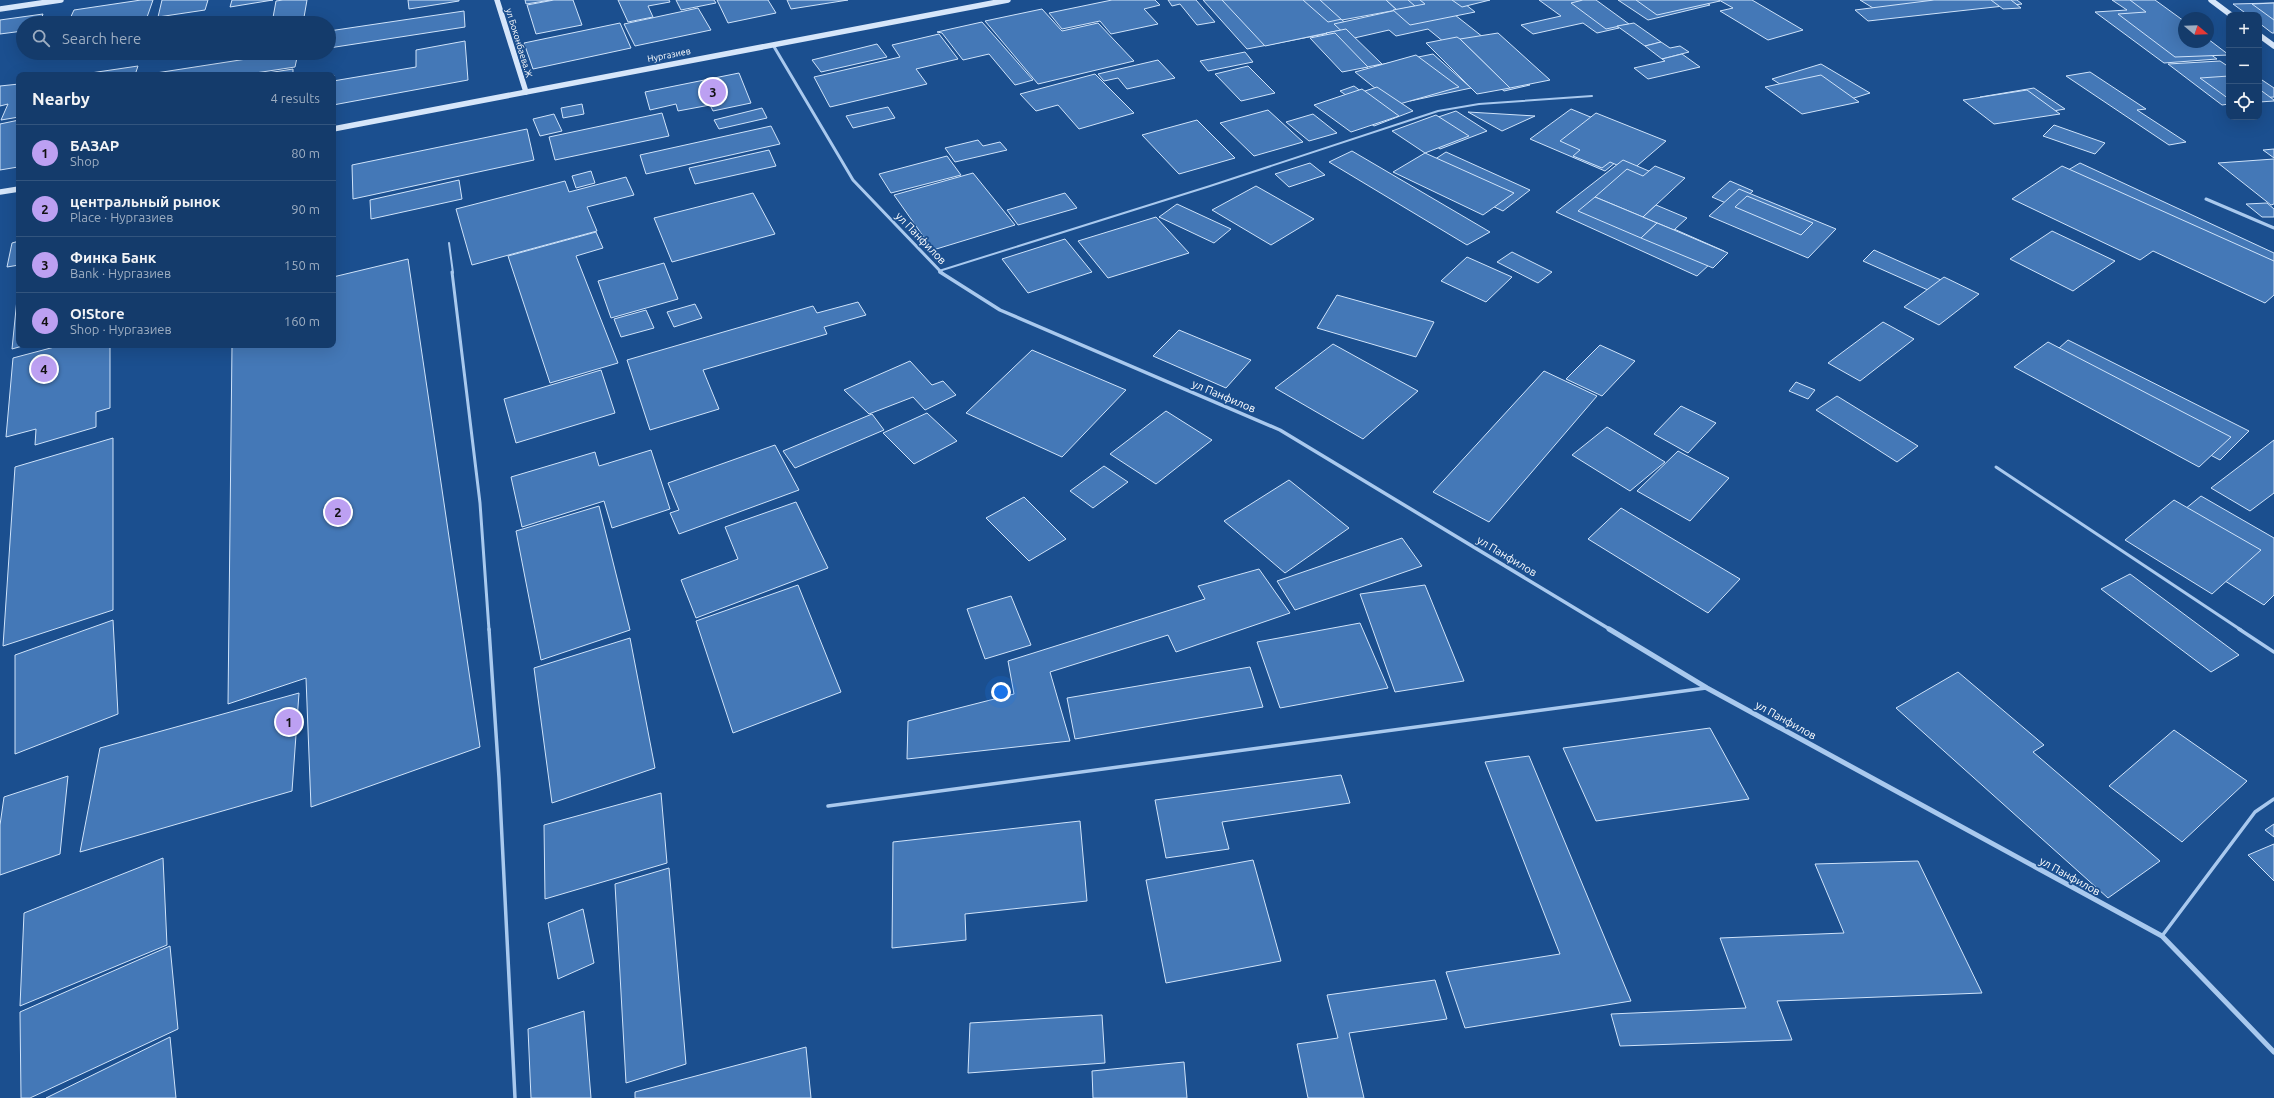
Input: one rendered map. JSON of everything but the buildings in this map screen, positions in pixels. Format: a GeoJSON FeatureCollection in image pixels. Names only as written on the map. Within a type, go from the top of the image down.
{"type":"FeatureCollection","features":[{"type":"Feature","properties":{"kind":"main road"},"geometry":{"type":"LineString","coordinates":[[0,9],[61,0]]}},
{"type":"Feature","properties":{"kind":"main road","name":"ул Боконбаева.Ж"},"geometry":{"type":"LineString","coordinates":[[497,0],[526,92]]}},
{"type":"Feature","properties":{"kind":"main road","name":"Нургазиев"},"geometry":{"type":"LineString","coordinates":[[336,128],[1008,0]]}},
{"type":"Feature","properties":{"kind":"main road"},"geometry":{"type":"LineString","coordinates":[[2211,0],[2227,12]]}},
{"type":"Feature","properties":{"kind":"main road"},"geometry":{"type":"LineString","coordinates":[[2262,37],[2274,46]]}},
{"type":"Feature","properties":{"kind":"main road"},"geometry":{"type":"LineString","coordinates":[[0,192],[16,189]]}},
{"type":"Feature","properties":{"kind":"street","name":"ул Панфилов"},"geometry":{"type":"LineString","coordinates":[[773,45],[853,180],[939,271],[1000,310],[1280,430],[1707,688],[2162,936],[2274,1052]]}},
{"type":"Feature","properties":{"kind":"street"},"geometry":{"type":"LineString","coordinates":[[2206,199],[2274,228]]}},
{"type":"Feature","properties":{"kind":"lane"},"geometry":{"type":"LineString","coordinates":[[939,271],[1210,186],[1438,111],[1478,104],[1592,96]]}},
{"type":"Feature","properties":{"kind":"lane"},"geometry":{"type":"LineString","coordinates":[[449,243],[480,503],[499,778],[515,1098]]}},
{"type":"Feature","properties":{"kind":"lane"},"geometry":{"type":"LineString","coordinates":[[1996,467],[2274,652]]}},
{"type":"Feature","properties":{"kind":"lane"},"geometry":{"type":"LineString","coordinates":[[828,806],[1707,688]]}},
{"type":"Feature","properties":{"kind":"lane"},"geometry":{"type":"LineString","coordinates":[[2162,936],[2255,812],[2274,799]]}},
{"type":"Feature","properties":{"kind":"place","name":"Финка Банк"},"geometry":{"type":"Point","coordinates":[713,92]}},
{"type":"Feature","properties":{"kind":"place","name":"O!Store"},"geometry":{"type":"Point","coordinates":[44,369]}},
{"type":"Feature","properties":{"kind":"place","name":"центральный рынок"},"geometry":{"type":"Point","coordinates":[338,512]}},
{"type":"Feature","properties":{"kind":"place","name":"БАЗАР"},"geometry":{"type":"Point","coordinates":[289,722]}}]}
